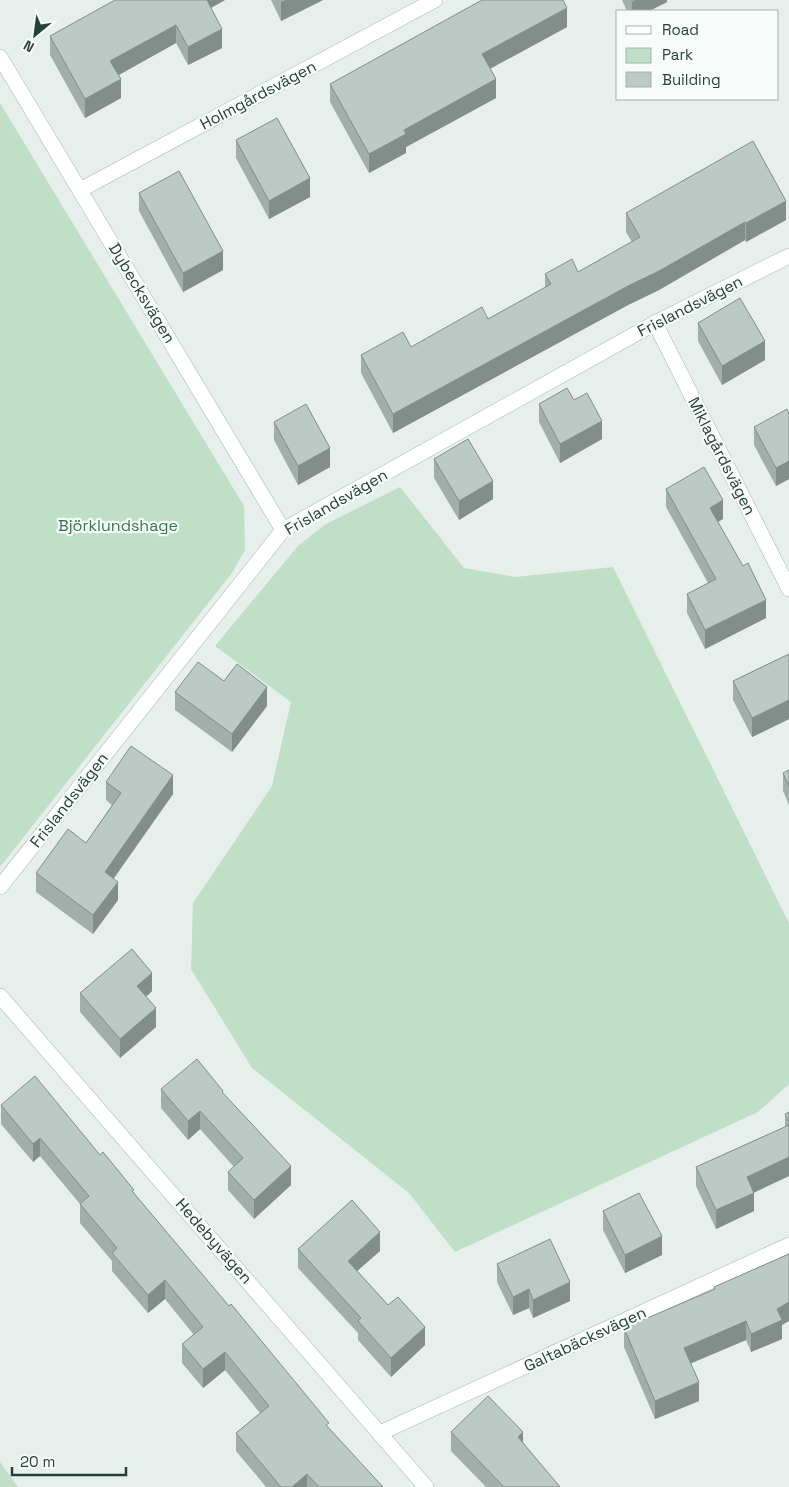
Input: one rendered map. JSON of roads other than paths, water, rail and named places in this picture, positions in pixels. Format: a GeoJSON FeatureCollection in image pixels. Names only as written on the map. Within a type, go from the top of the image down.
{"type":"FeatureCollection","features":[{"type":"Feature","properties":{"kind":"street","name":"Holmgårdsvägen"},"geometry":{"type":"LineString","coordinates":[[80,190],[435,0]]}},
{"type":"Feature","properties":{"kind":"street","name":"Dybecksvägen"},"geometry":{"type":"LineString","coordinates":[[0,57],[283,530]]}},
{"type":"Feature","properties":{"kind":"street","name":"Frislandsvägen"},"geometry":{"type":"LineString","coordinates":[[0,887],[283,530],[655,323],[789,256]]}},
{"type":"Feature","properties":{"kind":"street","name":"Miklagårdsvägen"},"geometry":{"type":"LineString","coordinates":[[655,323],[789,589]]}},
{"type":"Feature","properties":{"kind":"street","name":"Hedebyvägen"},"geometry":{"type":"LineString","coordinates":[[0,996],[426,1487]]}},
{"type":"Feature","properties":{"kind":"street","name":"Galtabäcksvägen"},"geometry":{"type":"LineString","coordinates":[[380,1432],[789,1245]]}},
{"type":"Feature","properties":{"kind":"park label","name":"Björklundshage"},"geometry":{"type":"Point","coordinates":[118,525]}}]}
